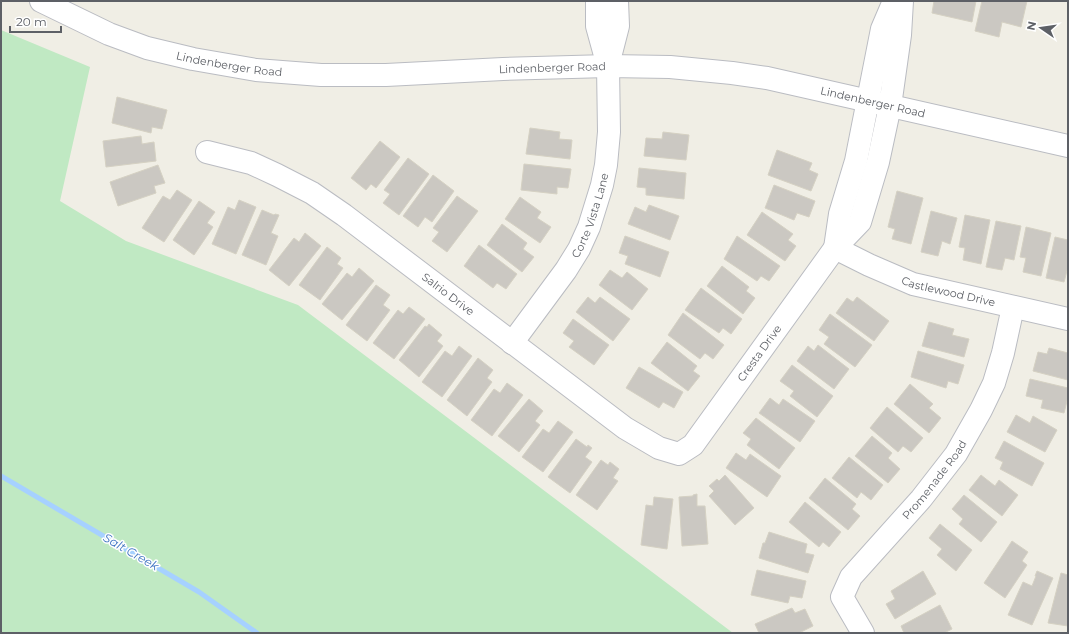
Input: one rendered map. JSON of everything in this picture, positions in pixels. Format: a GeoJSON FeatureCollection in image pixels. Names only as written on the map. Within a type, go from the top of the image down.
{"type":"FeatureCollection","features":[{"type":"Feature","properties":{"kind":"street","name":"Lindenberger Road"},"geometry":{"type":"LineString","coordinates":[[41,1],[109,34],[147,48],[193,59],[256,70],[321,76],[386,75],[503,69],[608,66],[670,67],[767,78],[1068,146]]}},
{"type":"Feature","properties":{"kind":"street"},"geometry":{"type":"LineString","coordinates":[[597,1],[597,26],[608,66]]}},
{"type":"Feature","properties":{"kind":"street"},"geometry":{"type":"LineString","coordinates":[[608,66],[618,26],[617,1]]}},
{"type":"Feature","properties":{"kind":"street","name":"Cresta Drive"},"geometry":{"type":"LineString","coordinates":[[835,248],[840,214],[848,192],[856,161],[882,29],[894,1]]}},
{"type":"Feature","properties":{"kind":"street","name":"Cresta Drive"},"geometry":{"type":"LineString","coordinates":[[679,454],[692,445],[835,248],[860,222],[878,162],[890,106],[900,35],[902,1]]}},
{"type":"Feature","properties":{"kind":"street","name":"Corte Vista Lane"},"geometry":{"type":"LineString","coordinates":[[512,343],[566,270],[589,227],[606,166],[609,132],[608,66]]}},
{"type":"Feature","properties":{"kind":"street","name":"Salrio Drive"},"geometry":{"type":"LineString","coordinates":[[208,152],[251,163],[312,194],[344,215],[625,428],[659,448],[679,454]]}},
{"type":"Feature","properties":{"kind":"street","name":"Castlewood Drive"},"geometry":{"type":"LineString","coordinates":[[835,248],[913,284],[1068,319]]}},
{"type":"Feature","properties":{"kind":"street","name":"Promenade Road"},"geometry":{"type":"LineString","coordinates":[[863,633],[842,597],[851,577],[921,498],[956,454],[981,410],[994,383],[1003,353],[1013,307]]}},
{"type":"Feature","properties":{"kind":"green space"},"geometry":{"type":"Polygon","coordinates":[[[1,30],[90,67],[60,201],[126,241],[298,305],[733,633],[1,633],[1,30]]]}},
{"type":"Feature","properties":{"kind":"building"},"geometry":{"type":"Polygon","coordinates":[[[934,1],[976,1],[972,22],[932,13],[934,1]]]}},
{"type":"Feature","properties":{"kind":"building"},"geometry":{"type":"Polygon","coordinates":[[[982,1],[1027,1],[1021,27],[1002,22],[999,37],[975,31],[982,1]]]}},
{"type":"Feature","properties":{"kind":"building"},"geometry":{"type":"Polygon","coordinates":[[[117,97],[167,110],[162,129],[152,127],[151,133],[112,123],[117,97]]]}},
{"type":"Feature","properties":{"kind":"building"},"geometry":{"type":"Polygon","coordinates":[[[530,128],[560,132],[559,139],[572,140],[570,159],[526,154],[530,128]]]}},
{"type":"Feature","properties":{"kind":"building"},"geometry":{"type":"Polygon","coordinates":[[[663,132],[689,135],[686,160],[644,156],[646,138],[662,139],[663,132]]]}},
{"type":"Feature","properties":{"kind":"building"},"geometry":{"type":"Polygon","coordinates":[[[141,136],[142,144],[154,142],[156,161],[106,167],[103,141],[141,136]]]}},
{"type":"Feature","properties":{"kind":"building"},"geometry":{"type":"Polygon","coordinates":[[[380,141],[400,157],[376,188],[371,184],[366,190],[351,178],[380,141]]]}},
{"type":"Feature","properties":{"kind":"building"},"geometry":{"type":"Polygon","coordinates":[[[777,150],[812,163],[809,170],[818,174],[811,191],[768,175],[777,150]]]}},
{"type":"Feature","properties":{"kind":"building"},"geometry":{"type":"Polygon","coordinates":[[[408,158],[429,174],[399,215],[383,203],[390,194],[384,190],[408,158]]]}},
{"type":"Feature","properties":{"kind":"building"},"geometry":{"type":"Polygon","coordinates":[[[524,164],[571,169],[568,188],[557,187],[557,194],[521,190],[524,164]]]}},
{"type":"Feature","properties":{"kind":"building"},"geometry":{"type":"Polygon","coordinates":[[[158,165],[165,183],[154,186],[156,193],[118,206],[110,182],[158,165]]]}},
{"type":"Feature","properties":{"kind":"building"},"geometry":{"type":"Polygon","coordinates":[[[639,168],[686,173],[684,199],[646,195],[646,188],[637,187],[639,168]]]}},
{"type":"Feature","properties":{"kind":"building"},"geometry":{"type":"Polygon","coordinates":[[[433,175],[454,191],[432,222],[425,217],[418,227],[403,216],[433,175]]]}},
{"type":"Feature","properties":{"kind":"building"},"geometry":{"type":"Polygon","coordinates":[[[774,185],[815,201],[809,217],[797,213],[794,220],[765,208],[774,185]]]}},
{"type":"Feature","properties":{"kind":"building"},"geometry":{"type":"Polygon","coordinates":[[[177,190],[192,200],[164,242],[142,228],[163,196],[170,200],[177,190]]]}},
{"type":"Feature","properties":{"kind":"building"},"geometry":{"type":"Polygon","coordinates":[[[897,191],[923,198],[911,244],[892,239],[895,229],[888,227],[897,191]]]}},
{"type":"Feature","properties":{"kind":"building"},"geometry":{"type":"Polygon","coordinates":[[[457,196],[478,211],[447,252],[432,241],[439,232],[433,228],[457,196]]]}},
{"type":"Feature","properties":{"kind":"building"},"geometry":{"type":"Polygon","coordinates":[[[520,197],[541,212],[537,218],[551,227],[540,243],[505,219],[520,197]]]}},
{"type":"Feature","properties":{"kind":"building"},"geometry":{"type":"Polygon","coordinates":[[[239,200],[256,207],[236,254],[212,244],[228,207],[235,210],[239,200]]]}},
{"type":"Feature","properties":{"kind":"building"},"geometry":{"type":"Polygon","coordinates":[[[199,201],[215,212],[207,223],[213,227],[194,255],[173,240],[199,201]]]}},
{"type":"Feature","properties":{"kind":"building"},"geometry":{"type":"Polygon","coordinates":[[[649,205],[679,216],[670,240],[628,224],[635,207],[646,212],[649,205]]]}},
{"type":"Feature","properties":{"kind":"building"},"geometry":{"type":"Polygon","coordinates":[[[262,210],[274,215],[279,215],[271,233],[278,236],[266,265],[242,255],[262,210]]]}},
{"type":"Feature","properties":{"kind":"building"},"geometry":{"type":"Polygon","coordinates":[[[931,211],[957,218],[950,244],[942,241],[938,256],[921,252],[931,211]]]}},
{"type":"Feature","properties":{"kind":"building"},"geometry":{"type":"Polygon","coordinates":[[[762,212],[793,234],[788,240],[796,246],[785,261],[747,235],[762,212]]]}},
{"type":"Feature","properties":{"kind":"building"},"geometry":{"type":"Polygon","coordinates":[[[965,215],[990,220],[981,264],[963,260],[965,248],[959,247],[965,215]]]}},
{"type":"Feature","properties":{"kind":"building"},"geometry":{"type":"Polygon","coordinates":[[[996,221],[1021,226],[1014,260],[1005,258],[1002,270],[986,267],[996,221]]]}},
{"type":"Feature","properties":{"kind":"building"},"geometry":{"type":"Polygon","coordinates":[[[502,224],[527,243],[523,249],[534,257],[522,272],[487,245],[502,224]]]}},
{"type":"Feature","properties":{"kind":"building"},"geometry":{"type":"Polygon","coordinates":[[[1026,227],[1051,233],[1041,276],[1023,272],[1026,258],[1020,257],[1026,227]]]}},
{"type":"Feature","properties":{"kind":"building"},"geometry":{"type":"Polygon","coordinates":[[[305,233],[321,246],[289,286],[269,270],[294,238],[299,242],[305,233]]]}},
{"type":"Feature","properties":{"kind":"building"},"geometry":{"type":"Polygon","coordinates":[[[625,236],[669,252],[660,277],[625,264],[628,256],[619,253],[625,236]]]}},
{"type":"Feature","properties":{"kind":"building"},"geometry":{"type":"Polygon","coordinates":[[[737,236],[780,266],[769,281],[761,276],[757,281],[724,259],[737,236]]]}},
{"type":"Feature","properties":{"kind":"building"},"geometry":{"type":"Polygon","coordinates":[[[1055,237],[1068,240],[1068,267],[1064,282],[1046,278],[1055,237]]]}},
{"type":"Feature","properties":{"kind":"building"},"geometry":{"type":"Polygon","coordinates":[[[479,245],[517,274],[506,289],[497,283],[493,288],[464,266],[479,245]]]}},
{"type":"Feature","properties":{"kind":"building"},"geometry":{"type":"Polygon","coordinates":[[[327,247],[341,258],[337,264],[343,268],[320,300],[299,285],[327,247]]]}},
{"type":"Feature","properties":{"kind":"building"},"geometry":{"type":"Polygon","coordinates":[[[722,266],[749,287],[746,291],[755,298],[743,314],[707,286],[722,266]]]}},
{"type":"Feature","properties":{"kind":"building"},"geometry":{"type":"Polygon","coordinates":[[[359,268],[374,281],[342,320],[322,304],[347,273],[352,277],[359,268]]]}},
{"type":"Feature","properties":{"kind":"building"},"geometry":{"type":"Polygon","coordinates":[[[610,270],[622,278],[627,272],[648,289],[632,310],[599,285],[610,270]]]}},
{"type":"Feature","properties":{"kind":"building"},"geometry":{"type":"Polygon","coordinates":[[[376,285],[390,295],[383,305],[390,310],[367,341],[346,325],[376,285]]]}},
{"type":"Feature","properties":{"kind":"building"},"geometry":{"type":"Polygon","coordinates":[[[701,288],[742,319],[731,334],[723,328],[719,333],[685,310],[701,288]]]}},
{"type":"Feature","properties":{"kind":"building"},"geometry":{"type":"Polygon","coordinates":[[[588,297],[595,303],[600,297],[630,319],[613,341],[576,312],[588,297]]]}},
{"type":"Feature","properties":{"kind":"building"},"geometry":{"type":"Polygon","coordinates":[[[857,297],[889,321],[874,341],[836,313],[847,298],[853,302],[857,297]]]}},
{"type":"Feature","properties":{"kind":"building"},"geometry":{"type":"Polygon","coordinates":[[[409,307],[425,319],[394,359],[373,343],[398,310],[403,314],[409,307]]]}},
{"type":"Feature","properties":{"kind":"building"},"geometry":{"type":"Polygon","coordinates":[[[683,313],[724,345],[713,359],[705,353],[700,359],[668,335],[683,313]]]}},
{"type":"Feature","properties":{"kind":"building"},"geometry":{"type":"Polygon","coordinates":[[[830,314],[872,345],[855,367],[824,344],[829,337],[819,330],[830,314]]]}},
{"type":"Feature","properties":{"kind":"building"},"geometry":{"type":"Polygon","coordinates":[[[573,319],[609,345],[594,365],[569,347],[574,341],[563,333],[573,319]]]}},
{"type":"Feature","properties":{"kind":"building"},"geometry":{"type":"Polygon","coordinates":[[[929,322],[954,329],[952,335],[969,339],[964,357],[922,346],[929,322]]]}},
{"type":"Feature","properties":{"kind":"building"},"geometry":{"type":"Polygon","coordinates":[[[429,324],[442,335],[437,341],[443,346],[419,377],[399,360],[425,326],[427,327],[429,324]]]}},
{"type":"Feature","properties":{"kind":"building"},"geometry":{"type":"Polygon","coordinates":[[[667,342],[697,366],[693,371],[700,376],[688,391],[651,363],[667,342]]]}},
{"type":"Feature","properties":{"kind":"building"},"geometry":{"type":"Polygon","coordinates":[[[818,345],[849,369],[834,389],[797,361],[808,346],[814,351],[818,345]]]}},
{"type":"Feature","properties":{"kind":"building"},"geometry":{"type":"Polygon","coordinates":[[[459,346],[472,356],[442,397],[422,382],[445,351],[452,356],[459,346]]]}},
{"type":"Feature","properties":{"kind":"building"},"geometry":{"type":"Polygon","coordinates":[[[1049,348],[1068,353],[1068,380],[1033,371],[1038,352],[1047,354],[1049,348]]]}},
{"type":"Feature","properties":{"kind":"building"},"geometry":{"type":"Polygon","coordinates":[[[918,351],[964,365],[958,384],[948,381],[946,388],[911,377],[918,351]]]}},
{"type":"Feature","properties":{"kind":"building"},"geometry":{"type":"Polygon","coordinates":[[[478,358],[493,370],[487,378],[492,382],[467,416],[447,400],[478,358]]]}},
{"type":"Feature","properties":{"kind":"building"},"geometry":{"type":"Polygon","coordinates":[[[792,365],[833,396],[817,417],[790,396],[794,391],[780,381],[792,365]]]}},
{"type":"Feature","properties":{"kind":"building"},"geometry":{"type":"Polygon","coordinates":[[[639,367],[683,392],[674,408],[663,402],[659,408],[626,388],[639,367]]]}},
{"type":"Feature","properties":{"kind":"building"},"geometry":{"type":"Polygon","coordinates":[[[1030,379],[1068,388],[1068,397],[1064,413],[1041,408],[1043,400],[1026,396],[1030,379]]]}},
{"type":"Feature","properties":{"kind":"building"},"geometry":{"type":"Polygon","coordinates":[[[507,383],[523,395],[492,436],[471,420],[494,389],[500,393],[507,383]]]}},
{"type":"Feature","properties":{"kind":"building"},"geometry":{"type":"Polygon","coordinates":[[[910,384],[933,404],[929,408],[941,418],[929,433],[894,404],[910,384]]]}},
{"type":"Feature","properties":{"kind":"building"},"geometry":{"type":"Polygon","coordinates":[[[770,398],[779,405],[783,399],[815,421],[800,442],[759,413],[770,398]]]}},
{"type":"Feature","properties":{"kind":"building"},"geometry":{"type":"Polygon","coordinates":[[[529,399],[543,411],[535,421],[540,425],[519,452],[498,436],[529,399]]]}},
{"type":"Feature","properties":{"kind":"building"},"geometry":{"type":"Polygon","coordinates":[[[887,407],[923,438],[911,452],[903,446],[898,452],[870,428],[887,407]]]}},
{"type":"Feature","properties":{"kind":"building"},"geometry":{"type":"Polygon","coordinates":[[[1016,415],[1030,423],[1033,416],[1057,430],[1045,452],[1007,432],[1016,415]]]}},
{"type":"Feature","properties":{"kind":"building"},"geometry":{"type":"Polygon","coordinates":[[[756,418],[795,448],[779,469],[747,445],[751,439],[743,433],[756,418]]]}},
{"type":"Feature","properties":{"kind":"building"},"geometry":{"type":"Polygon","coordinates":[[[558,421],[573,432],[543,472],[522,457],[543,429],[549,433],[558,421]]]}},
{"type":"Feature","properties":{"kind":"building"},"geometry":{"type":"Polygon","coordinates":[[[872,436],[892,453],[888,458],[900,469],[888,483],[855,456],[872,436]]]}},
{"type":"Feature","properties":{"kind":"building"},"geometry":{"type":"Polygon","coordinates":[[[576,439],[587,447],[588,445],[592,448],[585,457],[592,462],[570,493],[548,477],[576,439]]]}},
{"type":"Feature","properties":{"kind":"building"},"geometry":{"type":"Polygon","coordinates":[[[1004,441],[1044,463],[1032,486],[1000,469],[1003,462],[995,458],[1004,441]]]}},
{"type":"Feature","properties":{"kind":"building"},"geometry":{"type":"Polygon","coordinates":[[[736,453],[746,460],[750,454],[781,476],[767,497],[726,468],[736,453]]]}},
{"type":"Feature","properties":{"kind":"building"},"geometry":{"type":"Polygon","coordinates":[[[849,457],[883,485],[871,500],[861,492],[857,498],[832,478],[849,457]]]}},
{"type":"Feature","properties":{"kind":"building"},"geometry":{"type":"Polygon","coordinates":[[[601,460],[608,465],[610,462],[619,469],[613,478],[618,481],[597,510],[576,495],[601,460]]]}},
{"type":"Feature","properties":{"kind":"building"},"geometry":{"type":"Polygon","coordinates":[[[725,475],[754,508],[735,525],[709,496],[714,491],[709,486],[717,479],[719,481],[725,475]]]}},
{"type":"Feature","properties":{"kind":"building"},"geometry":{"type":"Polygon","coordinates":[[[981,475],[995,486],[999,480],[1018,495],[1002,516],[969,490],[981,475]]]}},
{"type":"Feature","properties":{"kind":"building"},"geometry":{"type":"Polygon","coordinates":[[[825,478],[856,504],[852,509],[860,516],[848,530],[809,498],[825,478]]]}},
{"type":"Feature","properties":{"kind":"building"},"geometry":{"type":"Polygon","coordinates":[[[697,494],[697,506],[705,506],[708,544],[682,546],[679,497],[693,496],[697,494]]]}},
{"type":"Feature","properties":{"kind":"building"},"geometry":{"type":"Polygon","coordinates":[[[964,495],[997,522],[981,542],[959,524],[963,519],[952,509],[964,495]]]}},
{"type":"Feature","properties":{"kind":"building"},"geometry":{"type":"Polygon","coordinates":[[[654,497],[673,499],[667,549],[641,545],[646,505],[653,506],[654,497]]]}},
{"type":"Feature","properties":{"kind":"building"},"geometry":{"type":"Polygon","coordinates":[[[805,502],[841,532],[829,547],[823,542],[819,547],[789,522],[805,502]]]}},
{"type":"Feature","properties":{"kind":"building"},"geometry":{"type":"Polygon","coordinates":[[[940,524],[972,550],[956,571],[937,555],[942,549],[929,538],[940,524]]]}},
{"type":"Feature","properties":{"kind":"building"},"geometry":{"type":"Polygon","coordinates":[[[769,532],[807,544],[805,553],[814,555],[808,573],[759,558],[763,543],[765,543],[769,532]]]}},
{"type":"Feature","properties":{"kind":"building"},"geometry":{"type":"Polygon","coordinates":[[[1012,541],[1028,552],[1022,561],[1027,565],[1005,598],[984,583],[1012,541]]]}},
{"type":"Feature","properties":{"kind":"building"},"geometry":{"type":"Polygon","coordinates":[[[757,570],[806,581],[802,598],[790,596],[788,603],[751,595],[757,570]]]}},
{"type":"Feature","properties":{"kind":"building"},"geometry":{"type":"Polygon","coordinates":[[[923,571],[936,594],[895,619],[886,604],[895,599],[891,591],[923,571]]]}},
{"type":"Feature","properties":{"kind":"building"},"geometry":{"type":"Polygon","coordinates":[[[1037,571],[1053,578],[1032,625],[1008,615],[1023,582],[1032,586],[1037,571]]]}},
{"type":"Feature","properties":{"kind":"building"},"geometry":{"type":"Polygon","coordinates":[[[1061,573],[1068,575],[1068,626],[1048,623],[1061,573]]]}},
{"type":"Feature","properties":{"kind":"building"},"geometry":{"type":"Polygon","coordinates":[[[940,605],[952,629],[944,633],[904,633],[901,626],[940,605]]]}},
{"type":"Feature","properties":{"kind":"building"},"geometry":{"type":"Polygon","coordinates":[[[792,608],[795,613],[805,609],[813,626],[799,633],[759,633],[755,624],[792,608]]]}},
{"type":"Feature","properties":{"kind":"waterway","name":"Salt Creek"},"geometry":{"type":"LineString","coordinates":[[1,476],[199,592],[257,633]]}}]}
